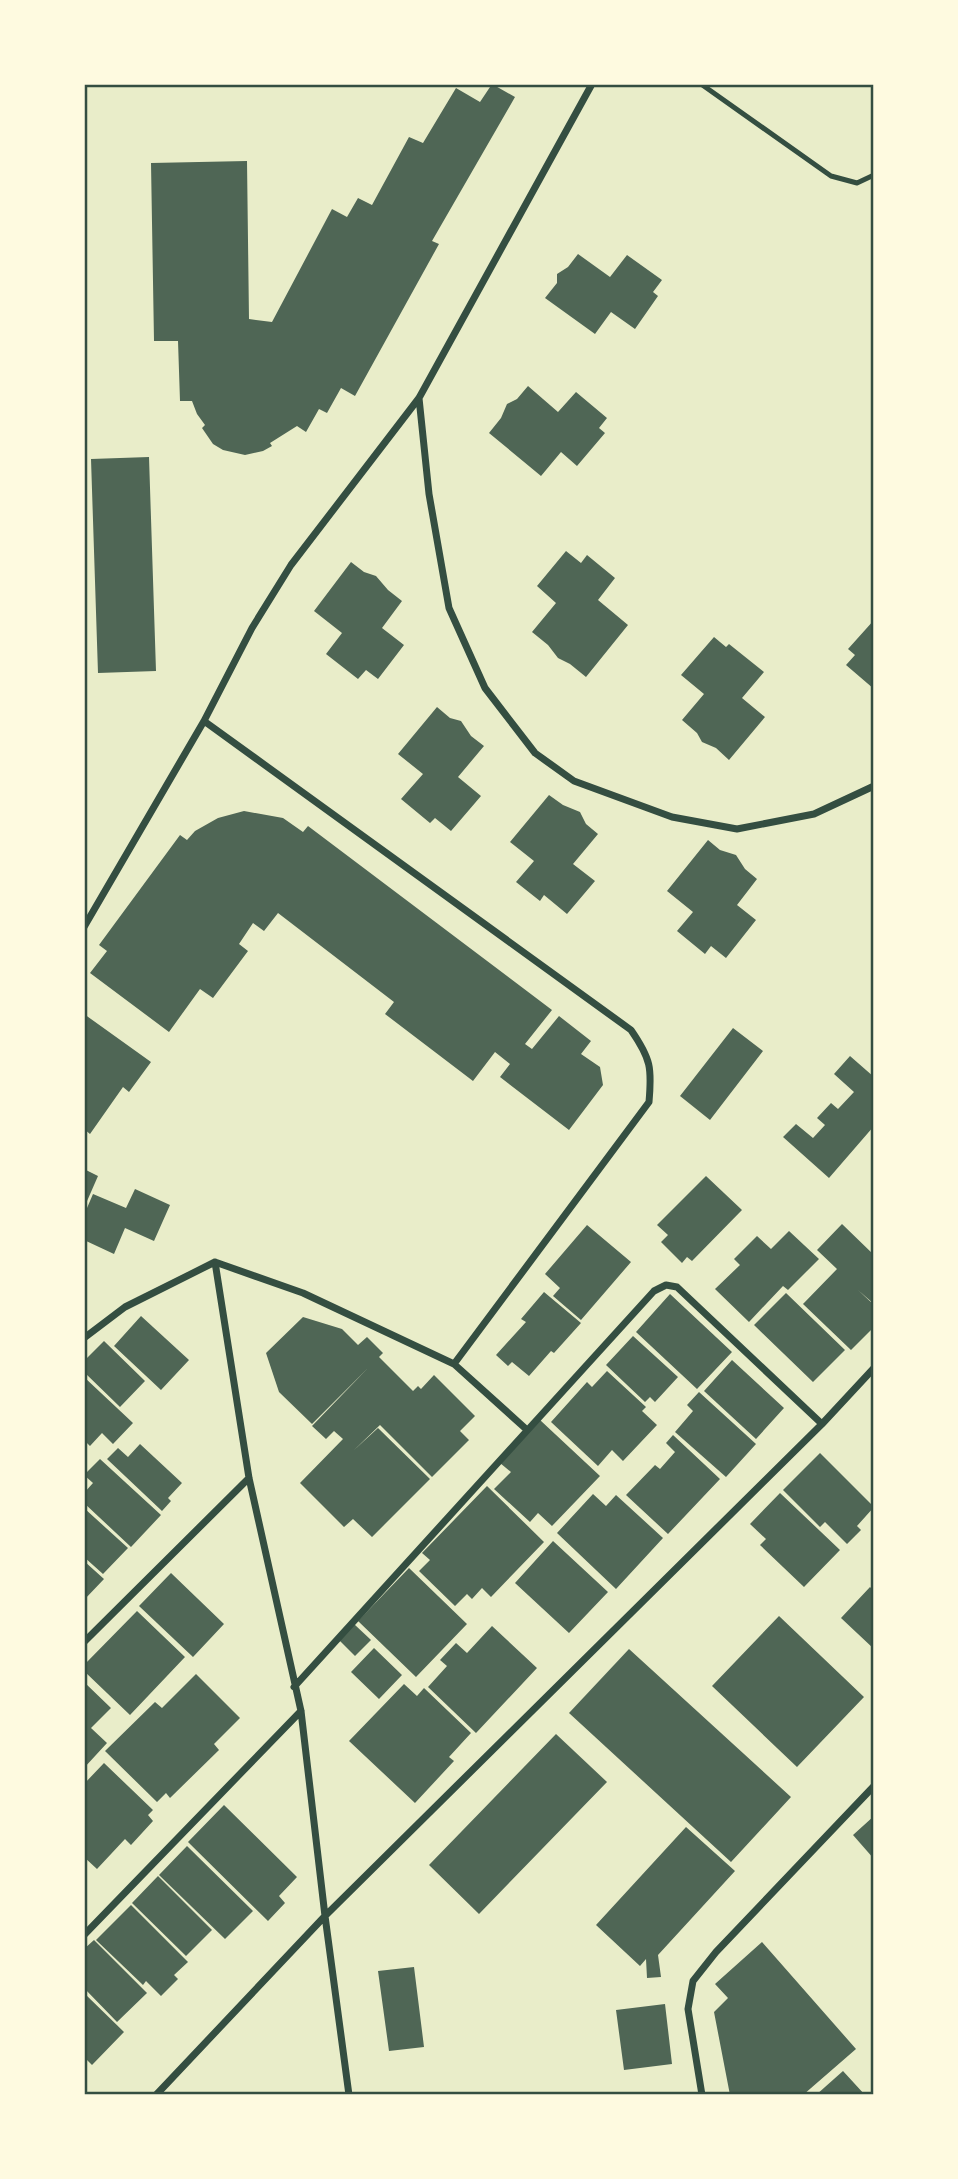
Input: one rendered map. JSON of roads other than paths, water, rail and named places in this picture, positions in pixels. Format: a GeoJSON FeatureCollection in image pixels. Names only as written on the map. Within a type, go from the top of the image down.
{"type":"FeatureCollection","features":[{"type":"Feature","properties":{"kind":"street"},"geometry":{"type":"LineString","coordinates":[[84,927],[204,722],[252,628],[291,565],[419,398],[592,84]]}},
{"type":"Feature","properties":{"kind":"street"},"geometry":{"type":"LineString","coordinates":[[419,398],[429,494],[449,608],[485,688],[535,752],[574,781],[672,817],[737,829],[814,814],[874,786]]}},
{"type":"Feature","properties":{"kind":"street"},"geometry":{"type":"LineString","coordinates":[[204,722],[631,1030],[646,1052],[652,1074],[649,1102],[454,1364]]}},
{"type":"Feature","properties":{"kind":"street"},"geometry":{"type":"LineString","coordinates":[[215,1262],[249,1478],[301,1711],[324,1916],[349,2095]]}},
{"type":"Feature","properties":{"kind":"street"},"geometry":{"type":"LineString","coordinates":[[84,1338],[125,1307],[215,1262],[303,1293],[454,1364],[526,1429]]}},
{"type":"Feature","properties":{"kind":"street"},"geometry":{"type":"LineString","coordinates":[[294,1686],[654,1290],[666,1285],[677,1287],[821,1424]]}},
{"type":"Feature","properties":{"kind":"street"},"geometry":{"type":"LineString","coordinates":[[156,2095],[324,1916],[821,1424],[874,1368]]}},
{"type":"Feature","properties":{"kind":"street"},"geometry":{"type":"LineString","coordinates":[[84,1642],[249,1478]]}},
{"type":"Feature","properties":{"kind":"street"},"geometry":{"type":"LineString","coordinates":[[84,1935],[301,1711]]}},
{"type":"Feature","properties":{"kind":"street"},"geometry":{"type":"LineString","coordinates":[[702,2095],[688,2009],[693,1981],[716,1952],[874,1786]]}},
{"type":"Feature","properties":{"kind":"lane"},"geometry":{"type":"LineString","coordinates":[[701,84],[831,176],[857,183],[874,175]]}}]}
